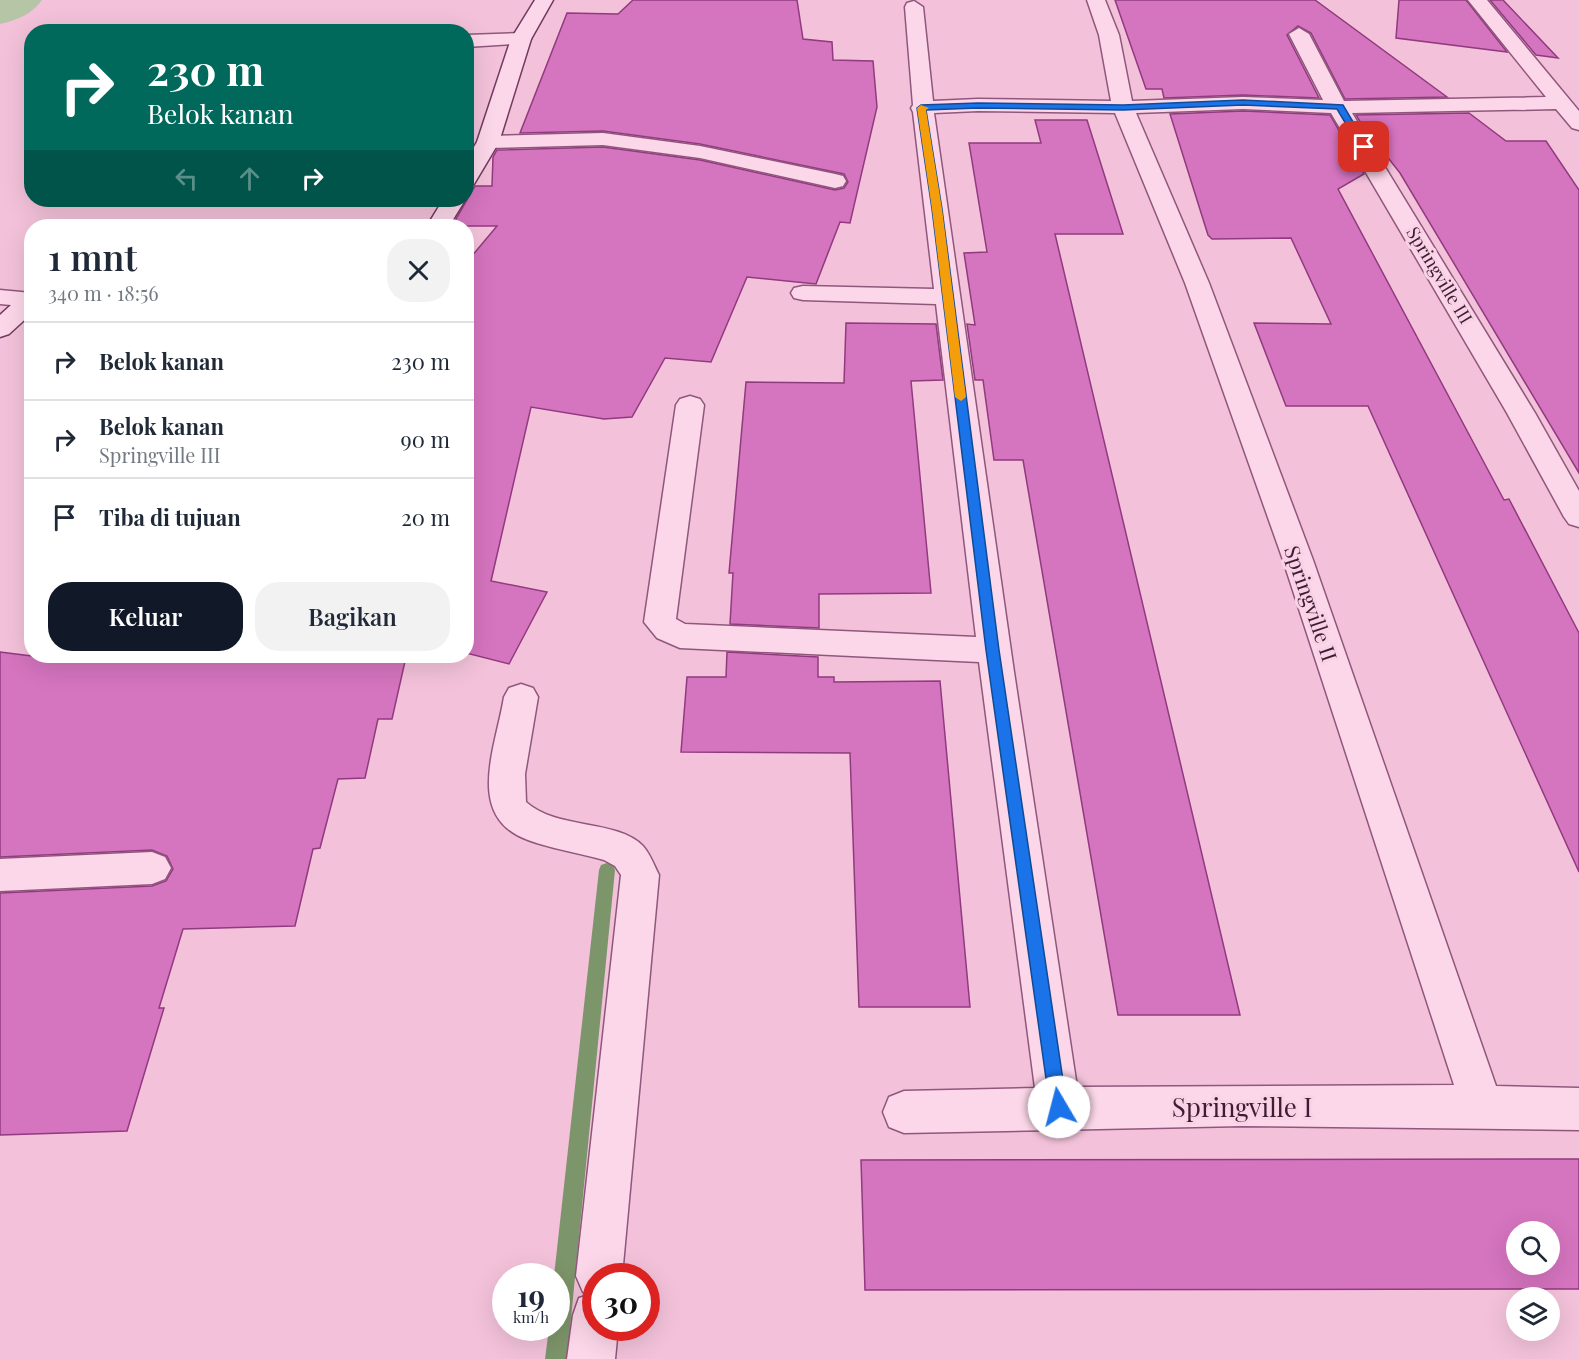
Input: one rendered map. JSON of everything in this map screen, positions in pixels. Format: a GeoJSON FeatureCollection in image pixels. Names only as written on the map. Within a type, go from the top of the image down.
{"type":"FeatureCollection","features":[{"type":"Feature","properties":{"kind":"street"},"geometry":{"type":"LineString","coordinates":[[474,166],[488,142],[522,39],[544,0]]}},
{"type":"Feature","properties":{"kind":"street","name":"Springville II"},"geometry":{"type":"LineString","coordinates":[[1096,0],[1109,35],[1123,107],[1197,283],[1298,560],[1482,1106]]}},
{"type":"Feature","properties":{"kind":"street"},"geometry":{"type":"LineString","coordinates":[[1477,0],[1579,124]]}},
{"type":"Feature","properties":{"kind":"street"},"geometry":{"type":"LineString","coordinates":[[914,7],[921,108],[993,650],[1059,1107]]}},
{"type":"Feature","properties":{"kind":"street","name":"Springville III"},"geometry":{"type":"LineString","coordinates":[[1299,34],[1324,84],[1340,107],[1521,413],[1579,517]]}},
{"type":"Feature","properties":{"kind":"street"},"geometry":{"type":"LineString","coordinates":[[474,41],[522,39]]}},
{"type":"Feature","properties":{"kind":"street"},"geometry":{"type":"LineString","coordinates":[[921,108],[978,105],[1123,107],[1243,103],[1340,107],[1561,103]]}},
{"type":"Feature","properties":{"kind":"street"},"geometry":{"type":"LineString","coordinates":[[488,142],[603,139],[700,152],[836,181]]}},
{"type":"Feature","properties":{"kind":"street"},"geometry":{"type":"LineString","coordinates":[[802,293],[947,297]]}},
{"type":"Feature","properties":{"kind":"street"},"geometry":{"type":"LineString","coordinates":[[0,297],[24,299]]}},
{"type":"Feature","properties":{"kind":"street"},"geometry":{"type":"LineString","coordinates":[[0,329],[24,306]]}},
{"type":"Feature","properties":{"kind":"street"},"geometry":{"type":"LineString","coordinates":[[690,405],[660,622],[669,630],[680,636],[993,650]]}},
{"type":"Feature","properties":{"kind":"street"},"geometry":{"type":"LineString","coordinates":[[521,697],[507,789],[509,809],[519,820],[535,827],[624,852],[635,863],[640,875],[600,1263]]}},
{"type":"Feature","properties":{"kind":"street"},"geometry":{"type":"LineString","coordinates":[[0,875],[152,868]]}},
{"type":"Feature","properties":{"kind":"street","name":"Springville I"},"geometry":{"type":"LineString","coordinates":[[904,1112],[1059,1107],[1482,1106],[1579,1109]]}},
{"type":"Feature","properties":{"kind":"street"},"geometry":{"type":"LineString","coordinates":[[591,1359],[593,1341]]}},
{"type":"Feature","properties":{"kind":"building"},"geometry":{"type":"Polygon","coordinates":[[[633,0],[797,0],[803,39],[832,42],[833,60],[873,61],[877,107],[850,223],[840,222],[816,284],[747,277],[711,362],[665,358],[632,417],[604,419],[531,407],[491,581],[547,592],[509,664],[474,655],[474,253],[497,226],[474,226],[474,219],[456,219],[463,207],[474,207],[475,186],[492,186],[493,157],[497,150],[603,147],[700,160],[835,190],[844,188],[848,182],[844,174],[700,144],[603,131],[520,133],[567,13],[618,14],[633,0]]]}},
{"type":"Feature","properties":{"kind":"building"},"geometry":{"type":"Polygon","coordinates":[[[1115,0],[1315,0],[1447,97],[1345,99],[1311,33],[1298,26],[1287,35],[1319,98],[1243,95],[1164,98],[1162,89],[1146,89],[1115,0]]]}},
{"type":"Feature","properties":{"kind":"building"},"geometry":{"type":"Polygon","coordinates":[[[1399,0],[1466,0],[1507,52],[1396,38],[1399,0]]]}},
{"type":"Feature","properties":{"kind":"building"},"geometry":{"type":"Polygon","coordinates":[[[1490,0],[1503,0],[1558,58],[1536,55],[1490,0]]]}},
{"type":"Feature","properties":{"kind":"building"},"geometry":{"type":"Polygon","coordinates":[[[1243,111],[1330,115],[1364,174],[1338,189],[1504,500],[1509,499],[1579,633],[1579,872],[1368,406],[1286,406],[1254,323],[1331,324],[1291,238],[1212,239],[1208,235],[1170,114],[1243,111]]]}},
{"type":"Feature","properties":{"kind":"building"},"geometry":{"type":"Polygon","coordinates":[[[1469,113],[1506,141],[1546,141],[1579,190],[1579,473],[1400,173],[1389,159],[1385,162],[1356,115],[1469,113]]]}},
{"type":"Feature","properties":{"kind":"building"},"geometry":{"type":"Polygon","coordinates":[[[1035,120],[1087,120],[1123,234],[1055,234],[1240,1015],[1118,1015],[1023,460],[994,460],[983,380],[975,380],[967,324],[975,325],[964,253],[987,252],[969,143],[1041,143],[1035,120]]]}},
{"type":"Feature","properties":{"kind":"building"},"geometry":{"type":"Polygon","coordinates":[[[846,323],[936,324],[943,380],[911,381],[931,593],[819,594],[819,628],[730,624],[733,573],[729,573],[746,382],[844,383],[846,323]]]}},
{"type":"Feature","properties":{"kind":"building"},"geometry":{"type":"Polygon","coordinates":[[[0,652],[24,655],[24,663],[405,663],[392,719],[378,719],[365,778],[338,779],[320,848],[313,849],[295,926],[183,929],[159,1008],[164,1008],[127,1131],[0,1135],[0,893],[152,886],[166,881],[173,869],[167,856],[152,850],[0,857],[0,652]]]}},
{"type":"Feature","properties":{"kind":"building"},"geometry":{"type":"Polygon","coordinates":[[[727,652],[818,657],[818,677],[834,677],[834,682],[940,681],[970,1007],[859,1007],[850,753],[681,752],[687,677],[726,677],[727,652]]]}},
{"type":"Feature","properties":{"kind":"building"},"geometry":{"type":"Polygon","coordinates":[[[1579,1159],[1579,1289],[1506,1287],[1506,1289],[865,1290],[861,1160],[1579,1159]]]}},
{"type":"Feature","properties":{"kind":"waterway"},"geometry":{"type":"LineString","coordinates":[[0,10],[18,0]]}},
{"type":"Feature","properties":{"kind":"waterway"},"geometry":{"type":"LineString","coordinates":[[556,1359],[607,870]]}},
{"type":"Feature","properties":{"kind":"slow traffic"},"geometry":{"type":"LineString","coordinates":[[924,108],[921,108],[937,209],[961,397]]}},
{"type":"Feature","properties":{"kind":"route"},"geometry":{"type":"LineString","coordinates":[[1059,1107],[993,650],[937,209],[921,108],[978,105],[1123,107],[1243,103],[1340,107],[1364,147]]}}]}
